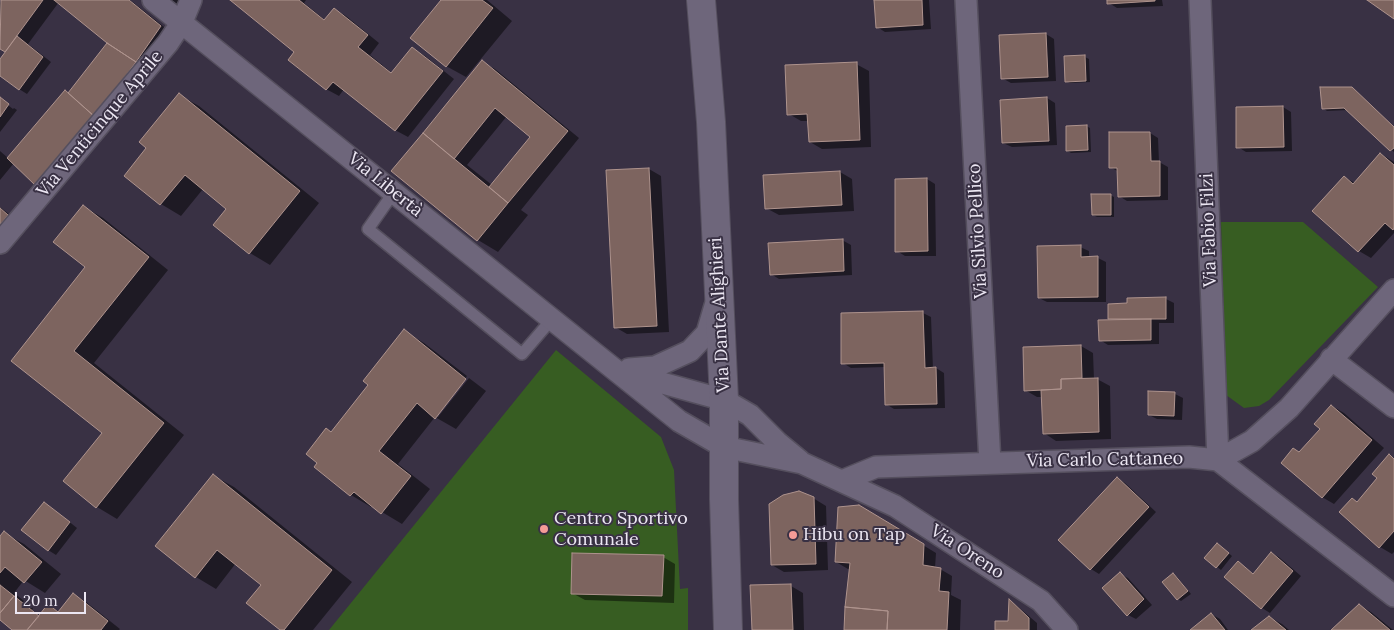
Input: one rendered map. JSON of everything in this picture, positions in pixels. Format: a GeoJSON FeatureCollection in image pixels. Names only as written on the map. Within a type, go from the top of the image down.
{"type":"FeatureCollection","features":[{"type":"Feature","properties":{"kind":"main road","name":"Via Dante Alighieri"},"geometry":{"type":"LineString","coordinates":[[701,0],[711,122],[724,400],[724,499],[728,630]]}},
{"type":"Feature","properties":{"kind":"street","name":"Via Libertà"},"geometry":{"type":"LineString","coordinates":[[153,0],[679,421],[724,447]]}},
{"type":"Feature","properties":{"kind":"street","name":"Via Venticinque Aprile"},"geometry":{"type":"LineString","coordinates":[[0,243],[168,43],[182,22],[191,0]]}},
{"type":"Feature","properties":{"kind":"street","name":"Via Silvio Pellico"},"geometry":{"type":"LineString","coordinates":[[966,0],[990,463]]}},
{"type":"Feature","properties":{"kind":"street","name":"Via Fabio Filzi"},"geometry":{"type":"LineString","coordinates":[[1200,0],[1218,460]]}},
{"type":"Feature","properties":{"kind":"street"},"geometry":{"type":"LineString","coordinates":[[1394,290],[1289,408],[1252,441],[1218,460],[1394,596]]}},
{"type":"Feature","properties":{"kind":"street"},"geometry":{"type":"LineString","coordinates":[[617,371],[655,367],[690,351],[707,333],[719,294]]}},
{"type":"Feature","properties":{"kind":"street"},"geometry":{"type":"LineString","coordinates":[[1331,359],[1394,407]]}},
{"type":"Feature","properties":{"kind":"street","name":"Via Libertà"},"geometry":{"type":"LineString","coordinates":[[617,371],[724,400]]}},
{"type":"Feature","properties":{"kind":"street","name":"Via Oreno"},"geometry":{"type":"LineString","coordinates":[[724,400],[750,415],[777,442],[802,463]]}},
{"type":"Feature","properties":{"kind":"street","name":"Via Oreno"},"geometry":{"type":"LineString","coordinates":[[724,447],[802,463],[895,506],[1041,601],[1066,630]]}},
{"type":"Feature","properties":{"kind":"street","name":"Via Carlo Cattaneo"},"geometry":{"type":"LineString","coordinates":[[842,481],[876,467],[1189,457],[1218,460]]}},
{"type":"Feature","properties":{"kind":"lane"},"geometry":{"type":"LineString","coordinates":[[394,192],[368,229],[522,354],[552,319]]}},
{"type":"Feature","properties":{"kind":"green space"},"geometry":{"type":"Polygon","coordinates":[[[1221,222],[1303,222],[1378,287],[1269,400],[1259,406],[1244,408],[1226,395],[1221,222]]]}},
{"type":"Feature","properties":{"kind":"green space","name":"Centro Sportivo Comunale"},"geometry":{"type":"Polygon","coordinates":[[[556,350],[661,437],[674,470],[680,589],[688,588],[688,630],[329,630],[556,350]]]}},
{"type":"Feature","properties":{"kind":"building"},"geometry":{"type":"Polygon","coordinates":[[[1,0],[43,0],[5,52],[0,49],[1,0]]]}},
{"type":"Feature","properties":{"kind":"building"},"geometry":{"type":"Polygon","coordinates":[[[54,0],[129,0],[161,26],[136,62],[107,43],[54,0]]]}},
{"type":"Feature","properties":{"kind":"building"},"geometry":{"type":"Polygon","coordinates":[[[230,0],[299,0],[324,20],[334,8],[368,35],[358,47],[391,73],[412,47],[443,71],[395,131],[333,82],[326,90],[288,60],[294,52],[230,0]]]}},
{"type":"Feature","properties":{"kind":"building"},"geometry":{"type":"Polygon","coordinates":[[[441,0],[482,0],[493,8],[446,67],[410,38],[441,0]]]}},
{"type":"Feature","properties":{"kind":"building"},"geometry":{"type":"Polygon","coordinates":[[[874,0],[922,0],[923,25],[876,28],[874,0]]]}},
{"type":"Feature","properties":{"kind":"building"},"geometry":{"type":"Polygon","coordinates":[[[1107,0],[1155,0],[1155,1],[1107,4],[1107,0]]]}},
{"type":"Feature","properties":{"kind":"building"},"geometry":{"type":"Polygon","coordinates":[[[1367,0],[1394,0],[1394,19],[1367,0]]]}},
{"type":"Feature","properties":{"kind":"building"},"geometry":{"type":"Polygon","coordinates":[[[1046,33],[1048,77],[1001,79],[999,35],[1046,33]]]}},
{"type":"Feature","properties":{"kind":"building"},"geometry":{"type":"Polygon","coordinates":[[[17,36],[43,57],[19,90],[0,76],[0,59],[17,36]]]}},
{"type":"Feature","properties":{"kind":"building"},"geometry":{"type":"Polygon","coordinates":[[[107,43],[136,62],[95,117],[68,93],[107,43]]]}},
{"type":"Feature","properties":{"kind":"building"},"geometry":{"type":"Polygon","coordinates":[[[1085,55],[1086,81],[1065,82],[1064,56],[1085,55]]]}},
{"type":"Feature","properties":{"kind":"building"},"geometry":{"type":"Polygon","coordinates":[[[482,60],[568,131],[508,203],[489,187],[530,137],[495,108],[454,159],[423,133],[482,60]]]}},
{"type":"Feature","properties":{"kind":"building"},"geometry":{"type":"Polygon","coordinates":[[[857,62],[860,140],[809,142],[807,114],[787,115],[785,65],[857,62]]]}},
{"type":"Feature","properties":{"kind":"building"},"geometry":{"type":"Polygon","coordinates":[[[1320,87],[1352,87],[1394,127],[1394,148],[1390,151],[1344,108],[1322,109],[1320,87]]]}},
{"type":"Feature","properties":{"kind":"building"},"geometry":{"type":"Polygon","coordinates":[[[65,90],[95,117],[36,186],[7,158],[65,90]]]}},
{"type":"Feature","properties":{"kind":"building"},"geometry":{"type":"Polygon","coordinates":[[[179,93],[300,191],[249,254],[213,225],[226,209],[185,175],[160,205],[124,176],[146,148],[139,142],[179,93]]]}},
{"type":"Feature","properties":{"kind":"building"},"geometry":{"type":"Polygon","coordinates":[[[0,97],[9,104],[0,117],[0,97]]]}},
{"type":"Feature","properties":{"kind":"building"},"geometry":{"type":"Polygon","coordinates":[[[1047,97],[1049,141],[1002,143],[1000,100],[1047,97]]]}},
{"type":"Feature","properties":{"kind":"building"},"geometry":{"type":"Polygon","coordinates":[[[1283,106],[1284,147],[1236,148],[1236,107],[1283,106]]]}},
{"type":"Feature","properties":{"kind":"building"},"geometry":{"type":"Polygon","coordinates":[[[1087,125],[1088,150],[1066,151],[1066,126],[1087,125]]]}},
{"type":"Feature","properties":{"kind":"building"},"geometry":{"type":"Polygon","coordinates":[[[1109,132],[1150,132],[1151,161],[1160,161],[1160,196],[1118,197],[1117,168],[1109,168],[1109,132]]]}},
{"type":"Feature","properties":{"kind":"building"},"geometry":{"type":"Polygon","coordinates":[[[423,133],[508,203],[477,241],[391,171],[423,133]]]}},
{"type":"Feature","properties":{"kind":"building"},"geometry":{"type":"Polygon","coordinates":[[[1380,153],[1394,165],[1394,228],[1393,230],[1385,223],[1358,252],[1312,211],[1344,176],[1353,184],[1380,153]]]}},
{"type":"Feature","properties":{"kind":"building"},"geometry":{"type":"Polygon","coordinates":[[[649,168],[657,326],[614,328],[606,170],[649,168]]]}},
{"type":"Feature","properties":{"kind":"building"},"geometry":{"type":"Polygon","coordinates":[[[840,171],[842,205],[765,209],[763,175],[840,171]]]}},
{"type":"Feature","properties":{"kind":"building"},"geometry":{"type":"Polygon","coordinates":[[[927,178],[928,251],[895,252],[895,179],[927,178]]]}},
{"type":"Feature","properties":{"kind":"building"},"geometry":{"type":"Polygon","coordinates":[[[1091,194],[1111,194],[1111,215],[1092,215],[1091,194]]]}},
{"type":"Feature","properties":{"kind":"building"},"geometry":{"type":"Polygon","coordinates":[[[83,205],[149,257],[74,351],[164,423],[96,508],[63,481],[102,433],[11,361],[85,267],[53,242],[83,205]]]}},
{"type":"Feature","properties":{"kind":"building"},"geometry":{"type":"Polygon","coordinates":[[[0,208],[8,215],[0,225],[0,208]]]}},
{"type":"Feature","properties":{"kind":"building"},"geometry":{"type":"Polygon","coordinates":[[[843,239],[844,271],[770,275],[768,243],[843,239]]]}},
{"type":"Feature","properties":{"kind":"building"},"geometry":{"type":"Polygon","coordinates":[[[1081,245],[1081,257],[1098,256],[1098,297],[1038,298],[1037,246],[1081,245]]]}},
{"type":"Feature","properties":{"kind":"building"},"geometry":{"type":"Polygon","coordinates":[[[1166,297],[1166,319],[1108,319],[1108,304],[1127,303],[1127,298],[1166,297]]]}},
{"type":"Feature","properties":{"kind":"building"},"geometry":{"type":"Polygon","coordinates":[[[923,311],[925,368],[936,367],[937,404],[885,405],[884,363],[841,364],[841,313],[923,311]]]}},
{"type":"Feature","properties":{"kind":"building"},"geometry":{"type":"Polygon","coordinates":[[[1151,319],[1151,340],[1099,341],[1098,320],[1151,319]]]}},
{"type":"Feature","properties":{"kind":"building"},"geometry":{"type":"Polygon","coordinates":[[[404,329],[466,379],[435,419],[417,403],[379,451],[411,476],[381,514],[354,492],[350,496],[314,467],[317,463],[306,454],[326,428],[331,432],[368,385],[363,381],[404,329]]]}},
{"type":"Feature","properties":{"kind":"building"},"geometry":{"type":"Polygon","coordinates":[[[1081,345],[1082,378],[1061,379],[1061,389],[1024,391],[1023,347],[1081,345]]]}},
{"type":"Feature","properties":{"kind":"building"},"geometry":{"type":"Polygon","coordinates":[[[1098,378],[1099,432],[1043,434],[1041,390],[1061,389],[1061,379],[1098,378]]]}},
{"type":"Feature","properties":{"kind":"building"},"geometry":{"type":"Polygon","coordinates":[[[1148,391],[1175,392],[1174,416],[1148,415],[1148,391]]]}},
{"type":"Feature","properties":{"kind":"building"},"geometry":{"type":"Polygon","coordinates":[[[1331,405],[1372,440],[1322,498],[1281,463],[1293,448],[1299,452],[1320,429],[1314,424],[1331,405]]]}},
{"type":"Feature","properties":{"kind":"building"},"geometry":{"type":"Polygon","coordinates":[[[1389,454],[1394,459],[1394,531],[1379,548],[1339,512],[1352,498],[1357,502],[1377,478],[1372,474],[1389,454]]]}},
{"type":"Feature","properties":{"kind":"building"},"geometry":{"type":"Polygon","coordinates":[[[213,474],[332,570],[284,630],[280,630],[246,603],[261,585],[217,550],[195,578],[155,546],[213,474]]]}},
{"type":"Feature","properties":{"kind":"building"},"geometry":{"type":"Polygon","coordinates":[[[1117,477],[1149,507],[1090,570],[1058,540],[1117,477]]]}},
{"type":"Feature","properties":{"kind":"building"},"geometry":{"type":"Polygon","coordinates":[[[799,491],[814,497],[816,564],[771,565],[769,504],[783,495],[799,491]]]}},
{"type":"Feature","properties":{"kind":"building"},"geometry":{"type":"Polygon","coordinates":[[[44,502],[70,522],[48,551],[21,530],[44,502]]]}},
{"type":"Feature","properties":{"kind":"building"},"geometry":{"type":"Polygon","coordinates":[[[859,505],[924,544],[923,565],[941,568],[939,591],[949,592],[947,630],[887,630],[888,611],[845,607],[850,563],[835,562],[838,507],[859,505]]]}},
{"type":"Feature","properties":{"kind":"building"},"geometry":{"type":"Polygon","coordinates":[[[4,531],[42,562],[24,583],[5,567],[0,573],[0,536],[4,531]]]}},
{"type":"Feature","properties":{"kind":"building"},"geometry":{"type":"Polygon","coordinates":[[[1217,543],[1229,553],[1216,568],[1204,558],[1217,543]]]}},
{"type":"Feature","properties":{"kind":"building"},"geometry":{"type":"Polygon","coordinates":[[[1271,552],[1293,571],[1261,609],[1224,577],[1238,561],[1253,574],[1271,552]]]}},
{"type":"Feature","properties":{"kind":"building"},"geometry":{"type":"Polygon","coordinates":[[[572,553],[664,555],[662,596],[571,594],[572,553]]]}},
{"type":"Feature","properties":{"kind":"building"},"geometry":{"type":"Polygon","coordinates":[[[1120,572],[1144,599],[1127,616],[1102,588],[1120,572]]]}},
{"type":"Feature","properties":{"kind":"building"},"geometry":{"type":"Polygon","coordinates":[[[1173,573],[1188,591],[1177,600],[1162,582],[1173,573]]]}},
{"type":"Feature","properties":{"kind":"building"},"geometry":{"type":"Polygon","coordinates":[[[791,584],[793,630],[752,630],[750,585],[791,584]]]}},
{"type":"Feature","properties":{"kind":"building"},"geometry":{"type":"Polygon","coordinates":[[[0,585],[14,596],[0,613],[0,585]]]}},
{"type":"Feature","properties":{"kind":"building"},"geometry":{"type":"Polygon","coordinates":[[[73,593],[108,621],[101,630],[27,630],[48,604],[58,612],[73,593]]]}},
{"type":"Feature","properties":{"kind":"building"},"geometry":{"type":"Polygon","coordinates":[[[14,596],[39,616],[27,630],[12,630],[0,620],[0,613],[14,596]]]}},
{"type":"Feature","properties":{"kind":"building"},"geometry":{"type":"Polygon","coordinates":[[[1009,599],[1029,618],[1029,630],[995,630],[995,621],[1008,621],[1009,599]]]}},
{"type":"Feature","properties":{"kind":"building"},"geometry":{"type":"Polygon","coordinates":[[[1359,604],[1390,630],[1331,630],[1359,604]]]}},
{"type":"Feature","properties":{"kind":"building"},"geometry":{"type":"Polygon","coordinates":[[[845,607],[888,611],[887,630],[844,630],[845,607]]]}},
{"type":"Feature","properties":{"kind":"building"},"geometry":{"type":"Polygon","coordinates":[[[1211,613],[1225,630],[1190,630],[1211,613]]]}},
{"type":"Feature","properties":{"kind":"building"},"geometry":{"type":"Polygon","coordinates":[[[1269,616],[1286,630],[1251,630],[1269,616]]]}},
{"type":"Feature","properties":{"kind":"place","name":"Centro Sportivo Comunale"},"geometry":{"type":"Point","coordinates":[544,529]}},
{"type":"Feature","properties":{"kind":"place","name":"Hibu on Tap"},"geometry":{"type":"Point","coordinates":[793,535]}}]}
